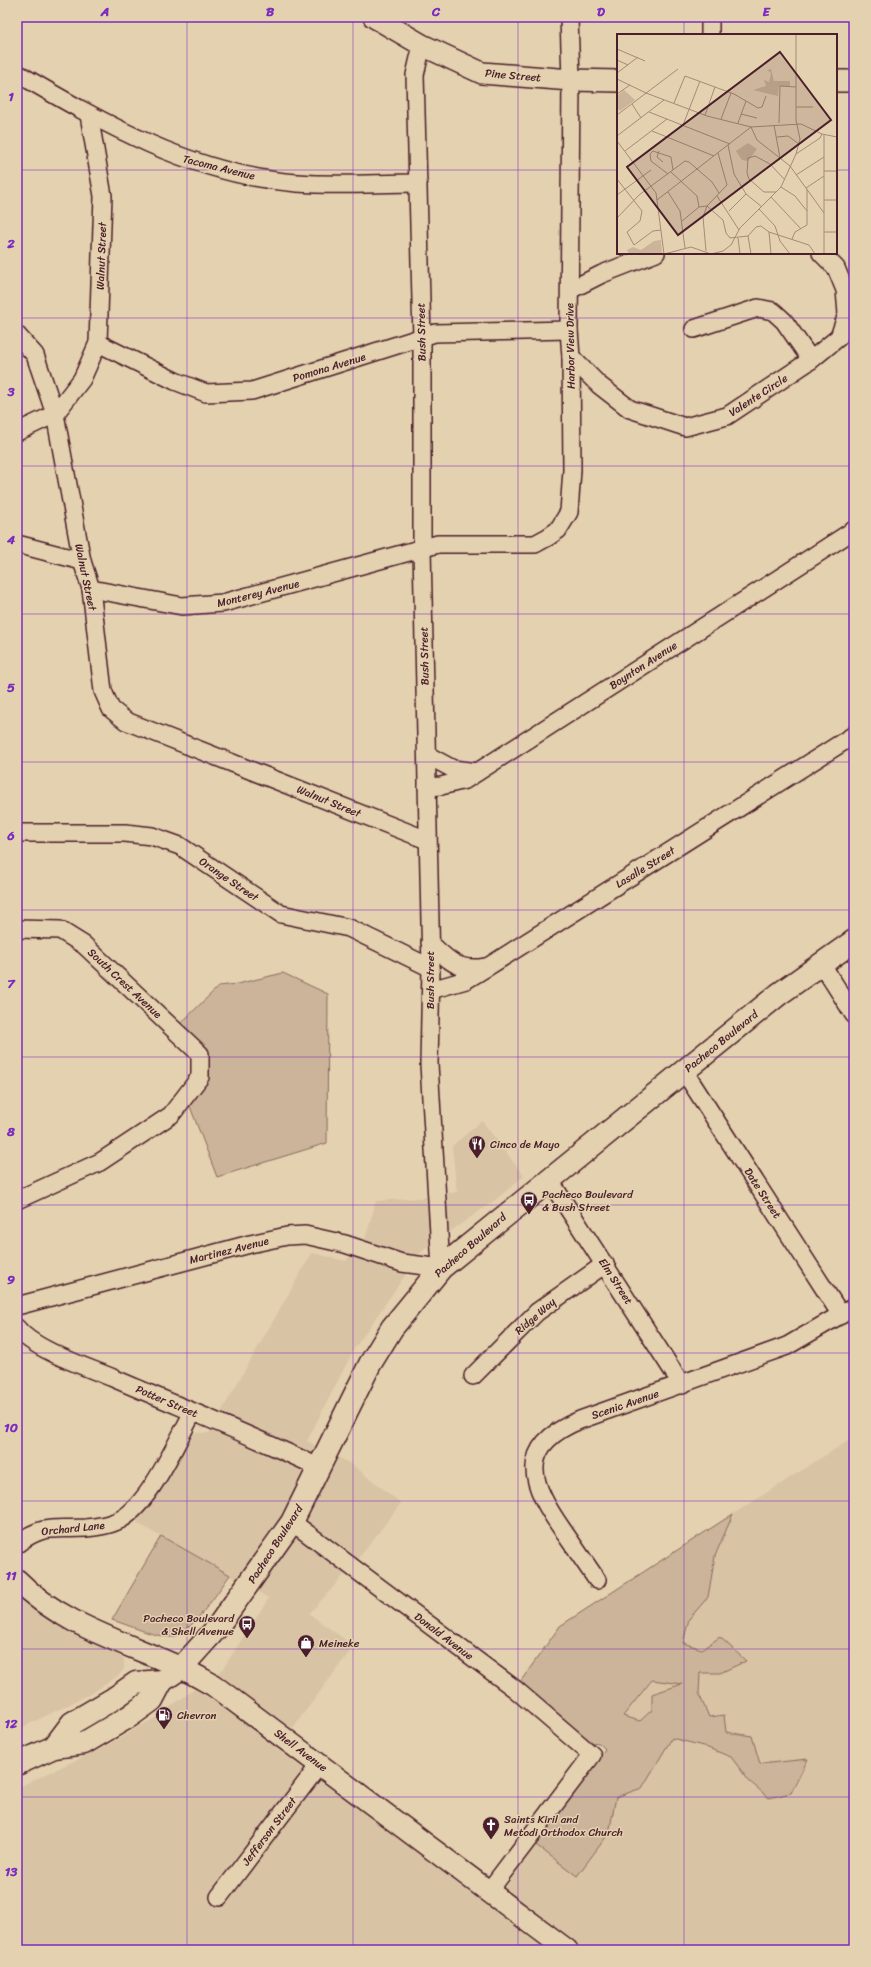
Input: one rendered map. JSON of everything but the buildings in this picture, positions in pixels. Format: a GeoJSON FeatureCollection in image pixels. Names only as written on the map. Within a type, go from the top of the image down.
{"type":"FeatureCollection","features":[{"type":"Feature","properties":{"kind":"main road","name":"Pacheco Boulevard"},"geometry":{"type":"LineString","coordinates":[[17,1764],[54,1747],[84,1743],[114,1727],[152,1700],[162,1681],[181,1668],[222,1621],[292,1522],[320,1468],[370,1364],[392,1328],[441,1268],[800,977],[854,941]]}},
{"type":"Feature","properties":{"kind":"street","name":"Pine Street"},"geometry":{"type":"LineString","coordinates":[[374,17],[422,45],[482,73],[570,80],[617,81]]}},
{"type":"Feature","properties":{"kind":"street","name":"Harbor View Drive"},"geometry":{"type":"LineString","coordinates":[[422,549],[438,544],[535,544],[558,530],[569,512],[572,470],[571,358],[569,330],[569,17]]}},
{"type":"Feature","properties":{"kind":"street"},"geometry":{"type":"LineString","coordinates":[[710,17],[710,34]]}},
{"type":"Feature","properties":{"kind":"street","name":"Bush Street"},"geometry":{"type":"LineString","coordinates":[[422,45],[415,75],[422,338],[422,549],[427,755],[427,840],[431,968],[428,1064],[441,1268]]}},
{"type":"Feature","properties":{"kind":"street","name":"Tacoma Avenue"},"geometry":{"type":"LineString","coordinates":[[17,73],[89,115],[184,159],[238,174],[297,183],[418,183]]}},
{"type":"Feature","properties":{"kind":"street"},"geometry":{"type":"LineString","coordinates":[[837,81],[854,81]]}},
{"type":"Feature","properties":{"kind":"street","name":"Walnut Street"},"geometry":{"type":"LineString","coordinates":[[89,115],[103,196],[98,343],[82,379],[55,414],[82,561],[91,589],[104,691],[111,708],[126,720],[427,840]]}},
{"type":"Feature","properties":{"kind":"street"},"geometry":{"type":"LineString","coordinates":[[570,290],[602,274],[653,254]]}},
{"type":"Feature","properties":{"kind":"street","name":"Valente Circle"},"geometry":{"type":"LineString","coordinates":[[571,358],[599,385],[630,409],[685,427],[727,416],[811,360],[839,337],[846,314],[845,290],[836,268],[822,254]]}},
{"type":"Feature","properties":{"kind":"street"},"geometry":{"type":"LineString","coordinates":[[694,329],[758,308],[773,311],[784,321],[811,360]]}},
{"type":"Feature","properties":{"kind":"street","name":"Pomona Avenue"},"geometry":{"type":"LineString","coordinates":[[98,343],[175,381],[206,393],[252,391],[435,333],[569,330]]}},
{"type":"Feature","properties":{"kind":"street"},"geometry":{"type":"LineString","coordinates":[[17,335],[35,355],[55,414],[17,432]]}},
{"type":"Feature","properties":{"kind":"street","name":"Boynton Avenue"},"geometry":{"type":"LineString","coordinates":[[427,787],[441,786],[465,780],[854,530]]}},
{"type":"Feature","properties":{"kind":"street"},"geometry":{"type":"LineString","coordinates":[[17,544],[82,561]]}},
{"type":"Feature","properties":{"kind":"street","name":"Monterey Avenue"},"geometry":{"type":"LineString","coordinates":[[91,589],[182,606],[223,603],[422,549]]}},
{"type":"Feature","properties":{"kind":"street","name":"Lasalle Street"},"geometry":{"type":"LineString","coordinates":[[431,990],[466,980],[854,735]]}},
{"type":"Feature","properties":{"kind":"street"},"geometry":{"type":"LineString","coordinates":[[427,755],[453,769],[477,772]]}},
{"type":"Feature","properties":{"kind":"street","name":"Orange Street"},"geometry":{"type":"LineString","coordinates":[[17,833],[125,833],[152,836],[180,846],[281,914],[349,928],[431,968]]}},
{"type":"Feature","properties":{"kind":"street","name":"South Crest Avenue"},"geometry":{"type":"LineString","coordinates":[[17,929],[60,930],[84,945],[200,1054],[200,1077],[171,1115],[100,1162],[17,1200]]}},
{"type":"Feature","properties":{"kind":"street"},"geometry":{"type":"LineString","coordinates":[[430,943],[445,957],[466,969],[489,966]]}},
{"type":"Feature","properties":{"kind":"street"},"geometry":{"type":"LineString","coordinates":[[821,963],[854,1015]]}},
{"type":"Feature","properties":{"kind":"street","name":"Date Street"},"geometry":{"type":"LineString","coordinates":[[684,1071],[848,1311]]}},
{"type":"Feature","properties":{"kind":"street","name":"Elm Street"},"geometry":{"type":"LineString","coordinates":[[549,1179],[682,1385]]}},
{"type":"Feature","properties":{"kind":"street","name":"Martinez Avenue"},"geometry":{"type":"LineString","coordinates":[[17,1306],[250,1244],[288,1236],[305,1235],[322,1238],[402,1263],[441,1268]]}},
{"type":"Feature","properties":{"kind":"street","name":"Ridge Way"},"geometry":{"type":"LineString","coordinates":[[473,1376],[537,1312],[605,1264]]}},
{"type":"Feature","properties":{"kind":"street","name":"Scenic Avenue"},"geometry":{"type":"LineString","coordinates":[[597,1580],[542,1498],[536,1481],[534,1465],[539,1450],[550,1436],[561,1427],[682,1385],[787,1346],[848,1311]]}},
{"type":"Feature","properties":{"kind":"street","name":"Potter Street"},"geometry":{"type":"LineString","coordinates":[[17,1328],[35,1343],[67,1358],[291,1454],[320,1468]]}},
{"type":"Feature","properties":{"kind":"street","name":"Orchard Lane"},"geometry":{"type":"LineString","coordinates":[[17,1544],[35,1532],[49,1528],[98,1527],[116,1522],[130,1514],[152,1486],[193,1412]]}},
{"type":"Feature","properties":{"kind":"street","name":"Donald Avenue"},"geometry":{"type":"LineString","coordinates":[[292,1522],[515,1689],[592,1755],[489,1891]]}},
{"type":"Feature","properties":{"kind":"street","name":"Shell Avenue"},"geometry":{"type":"LineString","coordinates":[[17,1580],[46,1603],[80,1623],[134,1649],[181,1668],[213,1685],[567,1950]]}},
{"type":"Feature","properties":{"kind":"street","name":"Jefferson Street"},"geometry":{"type":"LineString","coordinates":[[220,1897],[320,1764]]}},
{"type":"Feature","properties":{"kind":"shaded area"},"geometry":{"type":"Polygon","coordinates":[[[283,973],[328,994],[327,1143],[217,1177],[186,1096],[200,1054],[175,1029],[219,986],[237,984],[283,973]]]}},
{"type":"Feature","properties":{"kind":"shaded area"},"geometry":{"type":"Polygon","coordinates":[[[482,1121],[524,1176],[495,1200],[421,1252],[354,1349],[307,1441],[351,1464],[401,1503],[359,1558],[309,1614],[354,1646],[277,1749],[492,1906],[603,1752],[623,1716],[683,1643],[713,1527],[854,1437],[854,1950],[17,1950],[17,1788],[106,1746],[153,1719],[222,1670],[269,1598],[137,1523],[193,1433],[209,1433],[312,1253],[346,1261],[366,1237],[376,1201],[419,1198],[457,1192],[452,1146],[482,1121]]]}},
{"type":"Feature","properties":{"kind":"shaded area"},"geometry":{"type":"Polygon","coordinates":[[[733,1514],[715,1556],[708,1597],[689,1619],[683,1643],[702,1649],[720,1637],[746,1661],[720,1673],[700,1673],[699,1694],[709,1717],[724,1715],[726,1732],[752,1736],[760,1764],[808,1759],[791,1793],[769,1798],[749,1781],[731,1757],[703,1746],[672,1738],[642,1788],[616,1797],[609,1833],[577,1876],[536,1845],[605,1749],[599,1743],[590,1742],[520,1682],[560,1626],[733,1514]],[[652,1680],[623,1716],[640,1721],[652,1710],[652,1694],[682,1684],[652,1680]]]}},
{"type":"Feature","properties":{"kind":"shaded area"},"geometry":{"type":"Polygon","coordinates":[[[161,1536],[230,1575],[212,1601],[195,1621],[179,1635],[171,1637],[149,1633],[112,1620],[161,1536]]]}},
{"type":"Feature","properties":{"kind":"shaded area"},"geometry":{"type":"Polygon","coordinates":[[[17,1592],[118,1651],[124,1660],[124,1669],[119,1675],[94,1692],[17,1730],[17,1592]]]}},
{"type":"Feature","properties":{"kind":"place","name":"Cinco de Mayo"},"geometry":{"type":"Point","coordinates":[477,1159]}},
{"type":"Feature","properties":{"kind":"place","name":"Pacheco Boulevard & Bush Street"},"geometry":{"type":"Point","coordinates":[529,1215]}},
{"type":"Feature","properties":{"kind":"place","name":"Pacheco Boulevard & Shell Avenue"},"geometry":{"type":"Point","coordinates":[247,1639]}},
{"type":"Feature","properties":{"kind":"place","name":"Meineke"},"geometry":{"type":"Point","coordinates":[306,1658]}},
{"type":"Feature","properties":{"kind":"place","name":"Chevron"},"geometry":{"type":"Point","coordinates":[164,1730]}},
{"type":"Feature","properties":{"kind":"place","name":"Saints Kiril and Metodi Orthodox Church"},"geometry":{"type":"Point","coordinates":[491,1840]}}]}
